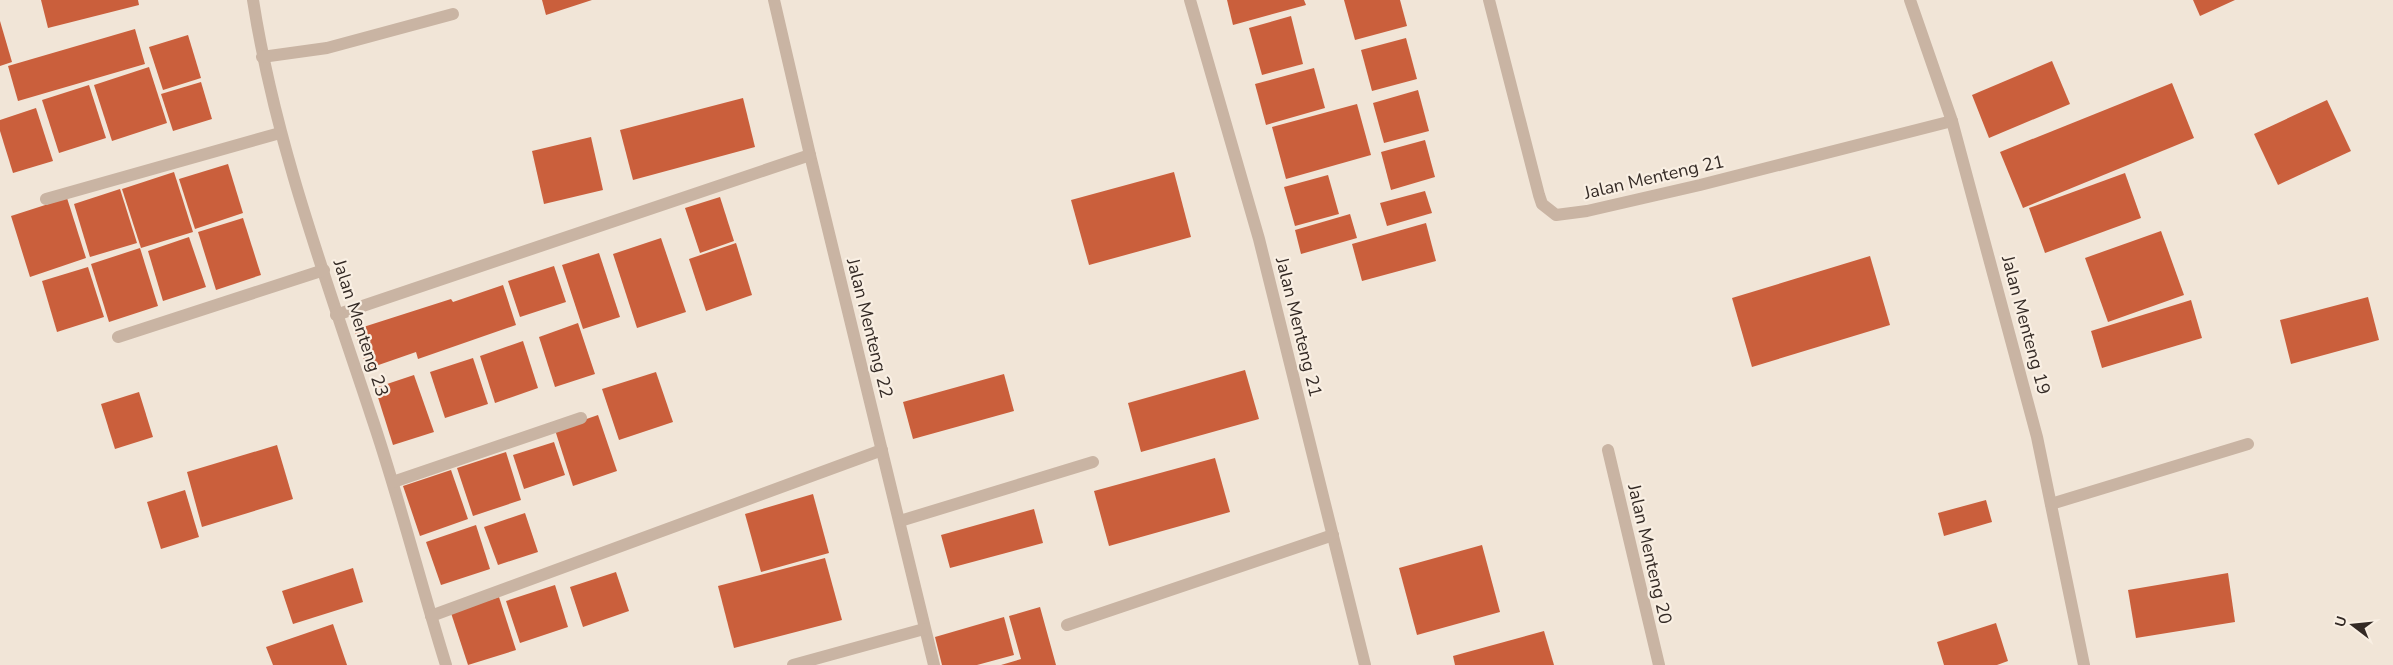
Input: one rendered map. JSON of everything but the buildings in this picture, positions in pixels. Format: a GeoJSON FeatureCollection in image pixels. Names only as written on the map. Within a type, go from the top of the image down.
{"type":"FeatureCollection","features":[{"type":"Feature","properties":{"kind":"street","name":"Jalan Menteng 23"},"geometry":{"type":"LineString","coordinates":[[253,0],[262,57],[280,133],[324,270],[336,315],[394,482],[446,665]]}},
{"type":"Feature","properties":{"kind":"street","name":"Jalan Menteng 22"},"geometry":{"type":"LineString","coordinates":[[774,0],[934,665]]}},
{"type":"Feature","properties":{"kind":"street","name":"Jalan Menteng 21"},"geometry":{"type":"LineString","coordinates":[[1190,0],[1258,239],[1334,535],[1365,665]]}},
{"type":"Feature","properties":{"kind":"street","name":"Jalan Menteng 21"},"geometry":{"type":"LineString","coordinates":[[1489,0],[1539,195],[1542,204],[1549,212],[1556,215],[1587,211],[1700,185],[1952,121]]}},
{"type":"Feature","properties":{"kind":"street","name":"Jalan Menteng 19"},"geometry":{"type":"LineString","coordinates":[[1910,0],[1952,121],[2037,437],[2084,665]]}},
{"type":"Feature","properties":{"kind":"street"},"geometry":{"type":"LineString","coordinates":[[262,57],[327,48],[453,14]]}},
{"type":"Feature","properties":{"kind":"street"},"geometry":{"type":"LineString","coordinates":[[46,199],[280,133]]}},
{"type":"Feature","properties":{"kind":"street"},"geometry":{"type":"LineString","coordinates":[[336,315],[810,155]]}},
{"type":"Feature","properties":{"kind":"street"},"geometry":{"type":"LineString","coordinates":[[118,337],[324,270]]}},
{"type":"Feature","properties":{"kind":"street"},"geometry":{"type":"LineString","coordinates":[[394,482],[581,418]]}},
{"type":"Feature","properties":{"kind":"street"},"geometry":{"type":"LineString","coordinates":[[2051,504],[2248,444]]}},
{"type":"Feature","properties":{"kind":"street"},"geometry":{"type":"LineString","coordinates":[[431,616],[882,450]]}},
{"type":"Feature","properties":{"kind":"street","name":"Jalan Menteng 20"},"geometry":{"type":"LineString","coordinates":[[1608,450],[1659,665]]}},
{"type":"Feature","properties":{"kind":"street"},"geometry":{"type":"LineString","coordinates":[[900,521],[1093,462]]}},
{"type":"Feature","properties":{"kind":"street"},"geometry":{"type":"LineString","coordinates":[[1067,625],[1334,535]]}},
{"type":"Feature","properties":{"kind":"street"},"geometry":{"type":"LineString","coordinates":[[794,665],[924,629]]}}]}
